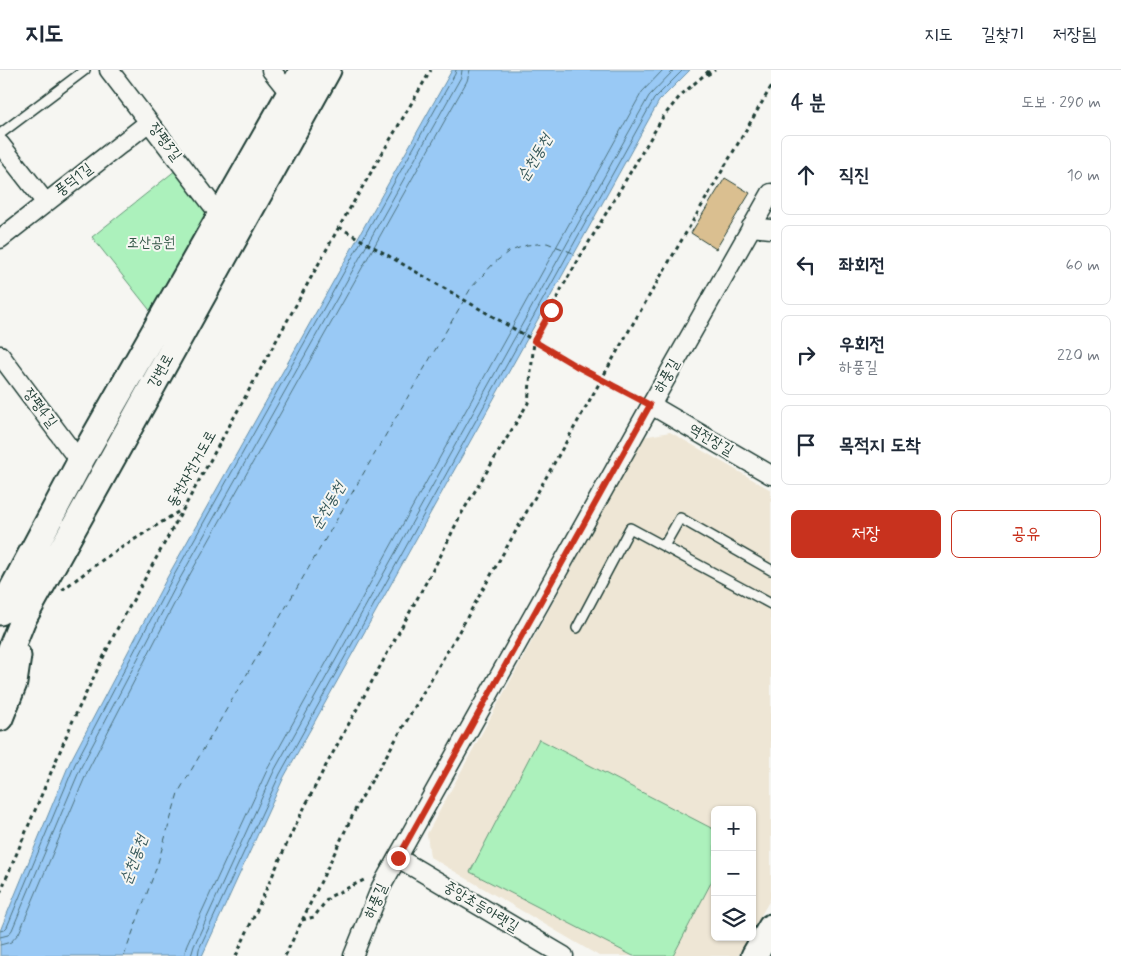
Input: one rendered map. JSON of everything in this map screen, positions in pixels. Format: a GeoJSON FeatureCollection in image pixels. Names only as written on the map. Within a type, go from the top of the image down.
{"type":"FeatureCollection","features":[{"type":"Feature","properties":{"kind":"main road","name":"강변로"},"geometry":{"type":"LineString","coordinates":[[0,676],[8,601],[80,462],[303,70]]}},
{"type":"Feature","properties":{"kind":"main road","name":"강변로"},"geometry":{"type":"LineString","coordinates":[[8,601],[328,70]]}},
{"type":"Feature","properties":{"kind":"main road"},"geometry":{"type":"LineString","coordinates":[[0,718],[14,683],[8,601]]}},
{"type":"Feature","properties":{"kind":"main road"},"geometry":{"type":"LineString","coordinates":[[754,956],[771,927]]}},
{"type":"Feature","properties":{"kind":"street","name":"장평3길"},"geometry":{"type":"LineString","coordinates":[[109,70],[220,215]]}},
{"type":"Feature","properties":{"kind":"street"},"geometry":{"type":"LineString","coordinates":[[271,70],[290,94]]}},
{"type":"Feature","properties":{"kind":"street","name":"풍덕1길"},"geometry":{"type":"LineString","coordinates":[[0,239],[149,122]]}},
{"type":"Feature","properties":{"kind":"street"},"geometry":{"type":"LineString","coordinates":[[0,144],[46,202]]}},
{"type":"Feature","properties":{"kind":"street","name":"하풍길"},"geometry":{"type":"LineString","coordinates":[[353,956],[381,887],[650,405],[771,193]]}},
{"type":"Feature","properties":{"kind":"street"},"geometry":{"type":"LineString","coordinates":[[751,226],[771,229]]}},
{"type":"Feature","properties":{"kind":"street","name":"장평4길"},"geometry":{"type":"LineString","coordinates":[[0,355],[80,462]]}},
{"type":"Feature","properties":{"kind":"street","name":"역전장길"},"geometry":{"type":"LineString","coordinates":[[650,405],[771,475]]}},
{"type":"Feature","properties":{"kind":"street","name":"중앙초등아랫길"},"geometry":{"type":"LineString","coordinates":[[398,858],[564,956]]}},
{"type":"Feature","properties":{"kind":"lane"},"geometry":{"type":"LineString","coordinates":[[0,134],[86,70]]}},
{"type":"Feature","properties":{"kind":"lane"},"geometry":{"type":"LineString","coordinates":[[664,546],[680,518],[771,570]]}},
{"type":"Feature","properties":{"kind":"lane"},"geometry":{"type":"LineString","coordinates":[[577,628],[630,528],[771,604]]}},
{"type":"Feature","properties":{"kind":"path","name":"동천자전거도로"},"geometry":{"type":"LineString","coordinates":[[0,893],[77,711],[116,631],[339,227],[431,70]]}},
{"type":"Feature","properties":{"kind":"path"},"geometry":{"type":"LineString","coordinates":[[236,956],[294,828],[323,771],[441,555],[460,516],[528,403],[534,341],[563,286],[655,129],[672,104],[710,70]]}},
{"type":"Feature","properties":{"kind":"path"},"geometry":{"type":"LineString","coordinates":[[698,80],[714,70]]}},
{"type":"Feature","properties":{"kind":"path"},"geometry":{"type":"LineString","coordinates":[[285,956],[358,804],[771,87]]}},
{"type":"Feature","properties":{"kind":"path"},"geometry":{"type":"LineString","coordinates":[[339,227],[576,366],[650,405]]}},
{"type":"Feature","properties":{"kind":"path"},"geometry":{"type":"LineString","coordinates":[[60,592],[105,558],[182,510]]}},
{"type":"Feature","properties":{"kind":"path"},"geometry":{"type":"LineString","coordinates":[[302,920],[314,917],[328,897],[364,880],[381,887]]}},
{"type":"Feature","properties":{"kind":"shaded area"},"geometry":{"type":"Polygon","coordinates":[[[670,432],[771,490],[771,898],[756,924],[756,806],[711,806],[711,941],[747,941],[738,956],[599,956],[430,857],[427,834],[643,437],[670,432]]]}},
{"type":"Feature","properties":{"kind":"green space","name":"조산공원"},"geometry":{"type":"Polygon","coordinates":[[[176,170],[214,217],[156,318],[92,237],[176,170]]]}},
{"type":"Feature","properties":{"kind":"green space"},"geometry":{"type":"Polygon","coordinates":[[[539,739],[711,828],[711,883],[673,956],[633,956],[470,872],[539,739]]]}},
{"type":"Feature","properties":{"kind":"water","name":"순천동천"},"geometry":{"type":"Polygon","coordinates":[[[452,70],[690,70],[659,101],[284,777],[202,956],[0,956],[0,931],[70,762],[168,576],[452,70]]]}},
{"type":"Feature","properties":{"kind":"building"},"geometry":{"type":"Polygon","coordinates":[[[725,178],[750,193],[716,249],[691,233],[725,178]]]}},
{"type":"Feature","properties":{"kind":"ferry route"},"geometry":{"type":"LineString","coordinates":[[124,956],[157,866],[178,793],[471,288],[494,263],[508,252],[527,245],[547,243],[581,256]]}},
{"type":"Feature","properties":{"kind":"route"},"geometry":{"type":"LineString","coordinates":[[398,858],[650,405],[576,366],[534,341],[551,310]]}}]}
